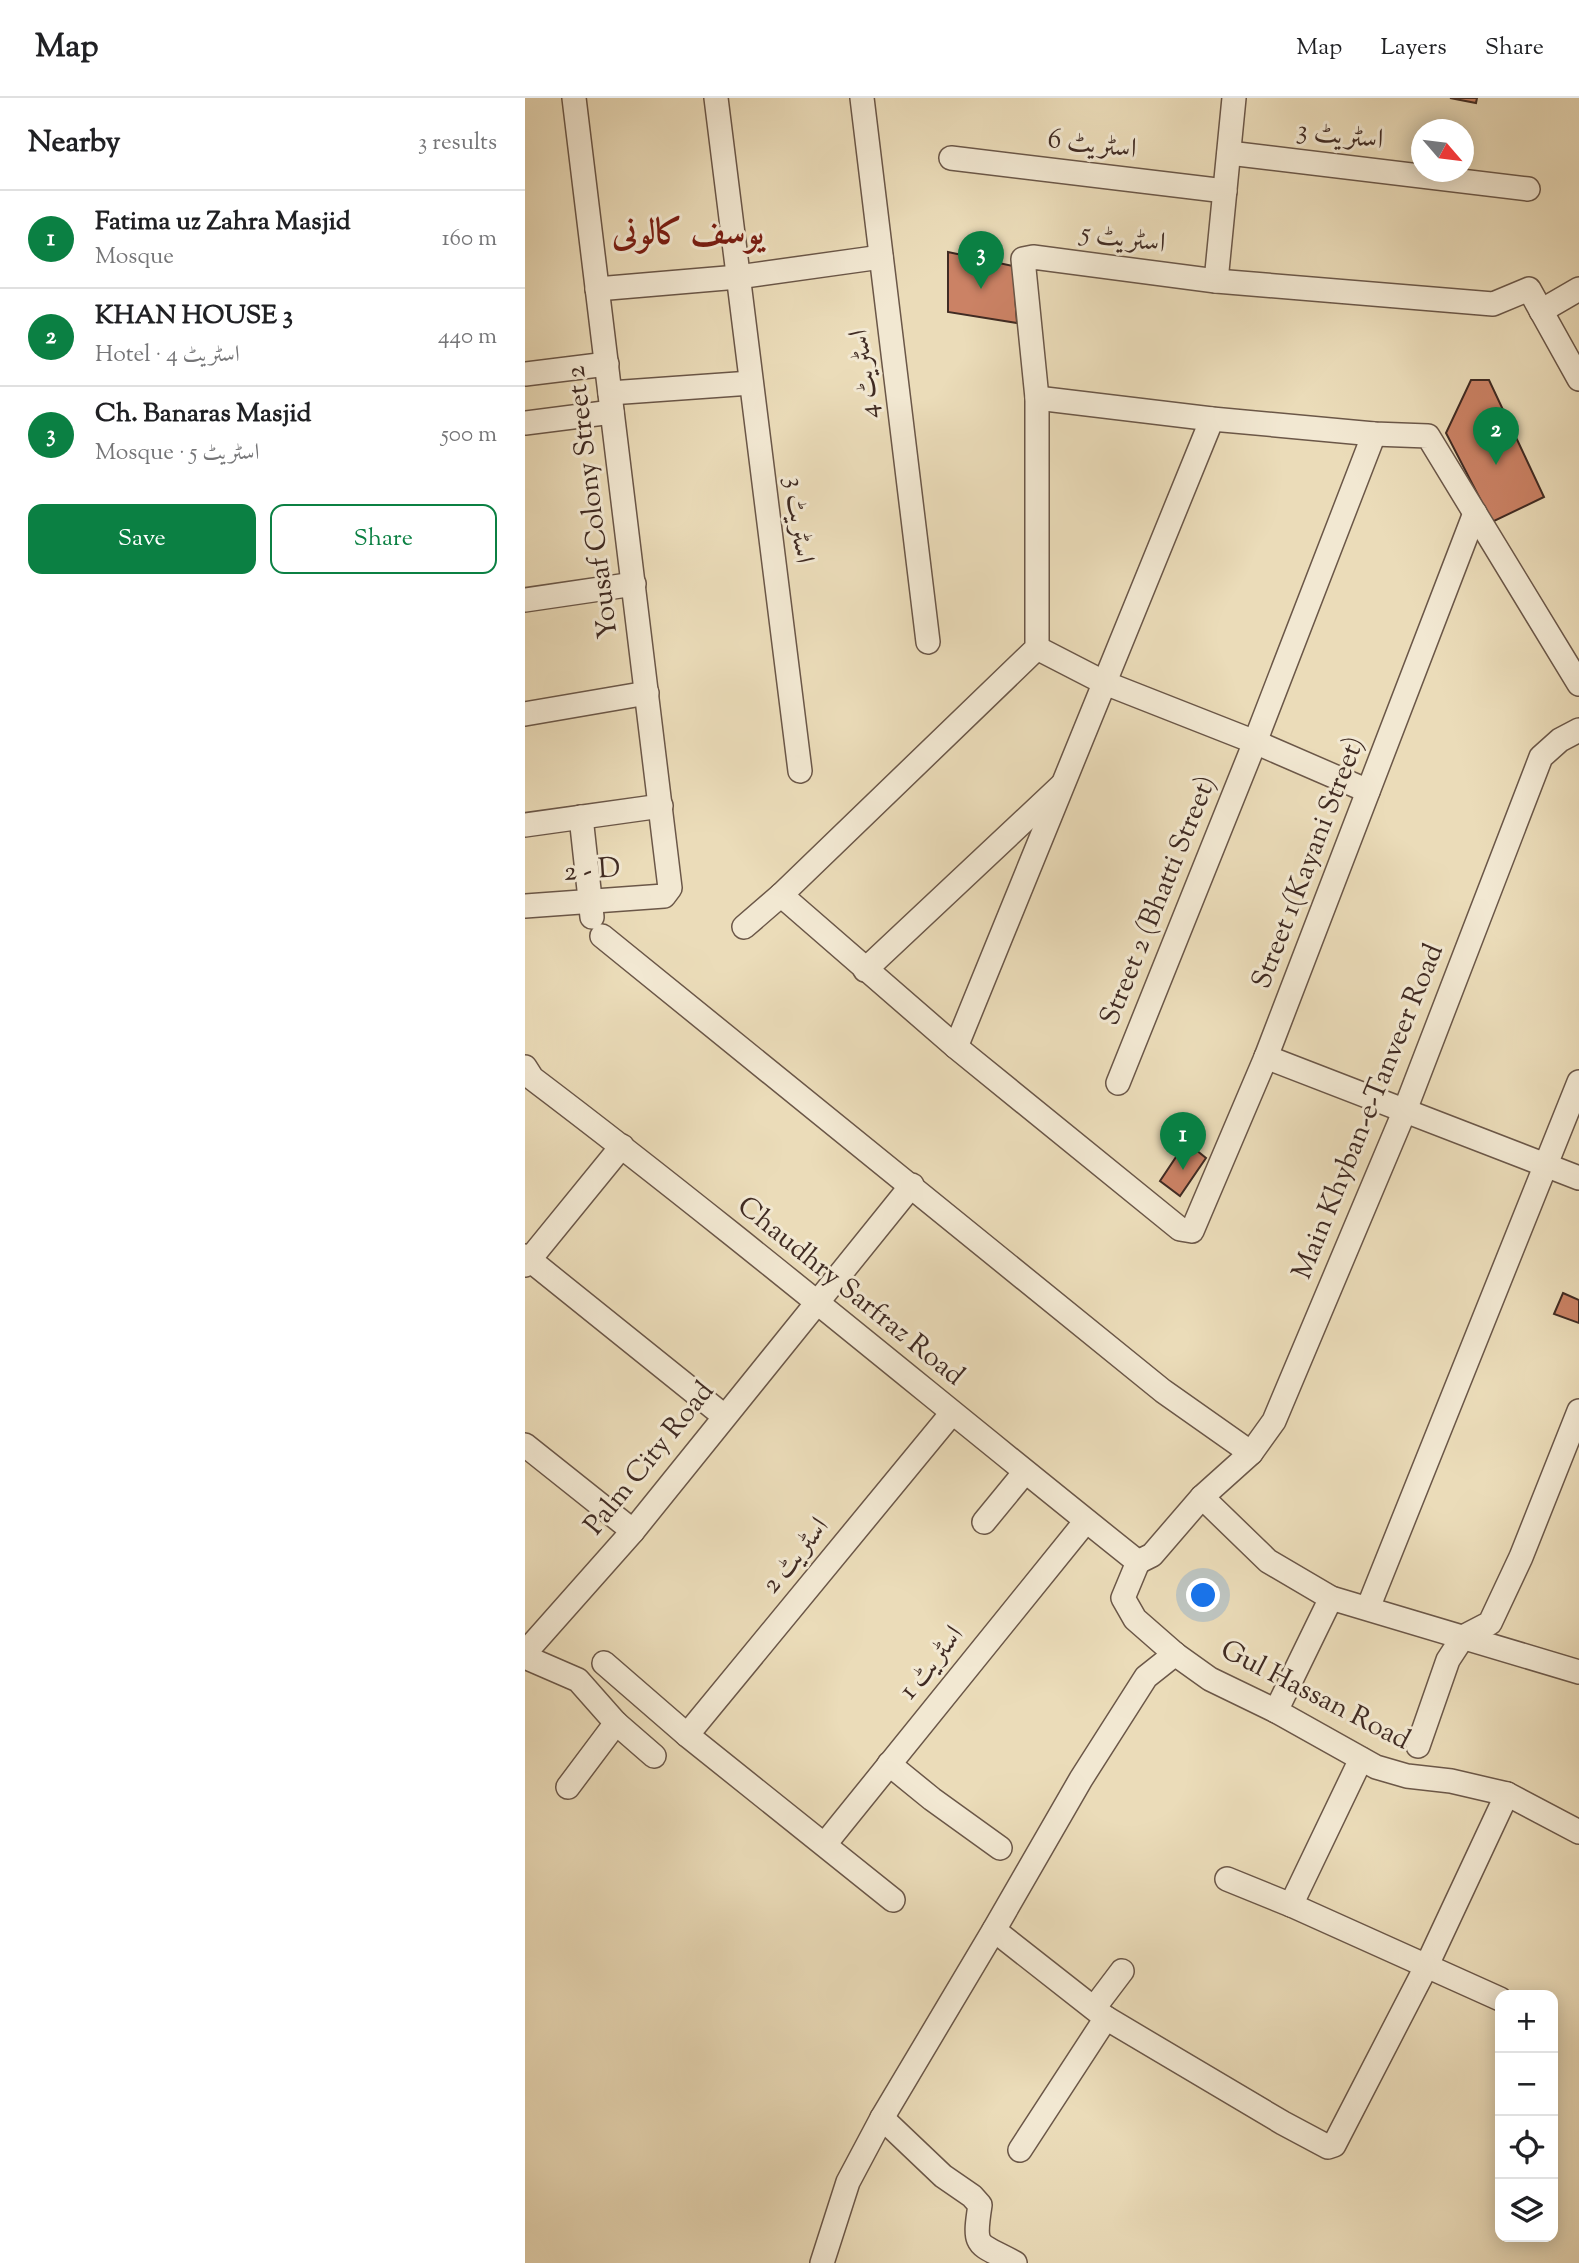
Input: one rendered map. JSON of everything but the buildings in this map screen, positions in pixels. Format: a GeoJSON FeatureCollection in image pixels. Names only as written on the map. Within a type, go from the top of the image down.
{"type":"FeatureCollection","features":[{"type":"Feature","properties":{"kind":"street","name":"Yousaf Colony Street 2"},"geometry":{"type":"LineString","coordinates":[[574,98],[670,888],[664,896]]}},
{"type":"Feature","properties":{"kind":"street","name":"اسٹریٹ 3"},"geometry":{"type":"LineString","coordinates":[[716,98],[800,771]]}},
{"type":"Feature","properties":{"kind":"street","name":"اسٹریٹ 4"},"geometry":{"type":"LineString","coordinates":[[862,98],[927,642]]}},
{"type":"Feature","properties":{"kind":"street"},"geometry":{"type":"LineString","coordinates":[[1234,98],[1216,281],[1493,304],[1529,289],[1579,379]]}},
{"type":"Feature","properties":{"kind":"street","name":"اسٹریٹ 3"},"geometry":{"type":"LineString","coordinates":[[1229,153],[1528,189]]}},
{"type":"Feature","properties":{"kind":"street","name":"اسٹریٹ 6"},"geometry":{"type":"LineString","coordinates":[[951,158],[1225,191]]}},
{"type":"Feature","properties":{"kind":"street"},"geometry":{"type":"LineString","coordinates":[[597,289],[738,277],[881,257]]}},
{"type":"Feature","properties":{"kind":"street","name":"اسٹریٹ 5"},"geometry":{"type":"LineString","coordinates":[[1037,398],[1023,259],[1033,257],[1216,281]]}},
{"type":"Feature","properties":{"kind":"street"},"geometry":{"type":"LineString","coordinates":[[1541,311],[1579,289]]}},
{"type":"Feature","properties":{"kind":"street"},"geometry":{"type":"LineString","coordinates":[[525,374],[607,364]]}},
{"type":"Feature","properties":{"kind":"street"},"geometry":{"type":"LineString","coordinates":[[525,423],[611,402],[751,383]]}},
{"type":"Feature","properties":{"kind":"street"},"geometry":{"type":"LineString","coordinates":[[744,927],[781,895],[1037,648],[1037,398],[1212,419],[1374,434],[1428,436],[1579,684]]}},
{"type":"Feature","properties":{"kind":"street"},"geometry":{"type":"LineString","coordinates":[[781,895],[956,1047],[1212,419]]}},
{"type":"Feature","properties":{"kind":"street","name":"Street 2 (Bhatti Street)"},"geometry":{"type":"LineString","coordinates":[[1118,1083],[1255,742],[1374,434]]}},
{"type":"Feature","properties":{"kind":"street","name":"Street 1(Kayani Street)"},"geometry":{"type":"LineString","coordinates":[[956,1047],[1180,1229],[1192,1231],[1266,1057],[1475,513]]}},
{"type":"Feature","properties":{"kind":"street"},"geometry":{"type":"LineString","coordinates":[[525,600],[633,584]]}},
{"type":"Feature","properties":{"kind":"street"},"geometry":{"type":"LineString","coordinates":[[1037,648],[1105,683],[1255,742],[1369,791]]}},
{"type":"Feature","properties":{"kind":"street"},"geometry":{"type":"LineString","coordinates":[[525,714],[647,693]]}},
{"type":"Feature","properties":{"kind":"street","name":"Main Khyban-e-Tanveer Road"},"geometry":{"type":"LineString","coordinates":[[1138,1562],[1151,1555],[1198,1502],[1251,1452],[1275,1420],[1405,1110],[1541,757],[1560,740],[1579,730]]}},
{"type":"Feature","properties":{"kind":"street"},"geometry":{"type":"LineString","coordinates":[[865,970],[1066,782]]}},
{"type":"Feature","properties":{"kind":"street"},"geometry":{"type":"LineString","coordinates":[[525,825],[660,806]]}},
{"type":"Feature","properties":{"kind":"street"},"geometry":{"type":"LineString","coordinates":[[581,817],[595,918],[806,1102],[912,1185],[1163,1391],[1251,1452]]}},
{"type":"Feature","properties":{"kind":"street","name":"2 - D"},"geometry":{"type":"LineString","coordinates":[[525,906],[595,918],[664,896]]}},
{"type":"Feature","properties":{"kind":"street"},"geometry":{"type":"LineString","coordinates":[[1266,1057],[1579,1178]]}},
{"type":"Feature","properties":{"kind":"street","name":"Chaudhry Sarfraz Road"},"geometry":{"type":"LineString","coordinates":[[525,1068],[531,1078],[622,1146],[1138,1562]]}},
{"type":"Feature","properties":{"kind":"street"},"geometry":{"type":"LineString","coordinates":[[1368,1608],[1579,1082]]}},
{"type":"Feature","properties":{"kind":"street"},"geometry":{"type":"LineString","coordinates":[[622,1146],[526,1260],[724,1416]]}},
{"type":"Feature","properties":{"kind":"street","name":"Palm City Road"},"geometry":{"type":"LineString","coordinates":[[525,1650],[632,1531],[912,1185]]}},
{"type":"Feature","properties":{"kind":"street"},"geometry":{"type":"LineString","coordinates":[[1418,1746],[1448,1660],[1463,1637],[1490,1623],[1521,1557],[1579,1411]]}},
{"type":"Feature","properties":{"kind":"street","name":"اسٹریٹ 2"},"geometry":{"type":"LineString","coordinates":[[687,1735],[951,1413]]}},
{"type":"Feature","properties":{"kind":"street"},"geometry":{"type":"LineString","coordinates":[[525,1445],[632,1531]]}},
{"type":"Feature","properties":{"kind":"street"},"geometry":{"type":"LineString","coordinates":[[984,1522],[1025,1472]]}},
{"type":"Feature","properties":{"kind":"street"},"geometry":{"type":"LineString","coordinates":[[1198,1502],[1268,1561],[1331,1598],[1579,1672]]}},
{"type":"Feature","properties":{"kind":"street","name":"اسٹریٹ 1"},"geometry":{"type":"LineString","coordinates":[[825,1844],[1086,1521]]}},
{"type":"Feature","properties":{"kind":"street","name":"Gul Hassan Road"},"geometry":{"type":"LineString","coordinates":[[1138,1562],[1123,1598],[1135,1619],[1175,1654],[1210,1679],[1276,1711],[1376,1767],[1407,1776],[1451,1781],[1507,1794],[1579,1832]]}},
{"type":"Feature","properties":{"kind":"street"},"geometry":{"type":"LineString","coordinates":[[1276,1711],[1331,1598]]}},
{"type":"Feature","properties":{"kind":"street"},"geometry":{"type":"LineString","coordinates":[[821,2263],[848,2182],[882,2118],[1081,1779],[1146,1677],[1175,1654]]}},
{"type":"Feature","properties":{"kind":"street"},"geometry":{"type":"LineString","coordinates":[[525,1657],[578,1680],[616,1723],[654,1756]]}},
{"type":"Feature","properties":{"kind":"street"},"geometry":{"type":"LineString","coordinates":[[604,1663],[687,1735],[893,1900]]}},
{"type":"Feature","properties":{"kind":"street"},"geometry":{"type":"LineString","coordinates":[[568,1787],[616,1723]]}},
{"type":"Feature","properties":{"kind":"street"},"geometry":{"type":"LineString","coordinates":[[1291,1905],[1361,1759]]}},
{"type":"Feature","properties":{"kind":"street"},"geometry":{"type":"LineString","coordinates":[[889,1764],[1000,1848]]}},
{"type":"Feature","properties":{"kind":"street"},"geometry":{"type":"LineString","coordinates":[[994,1930],[1100,2013],[1283,2123],[1328,2147],[1334,2145],[1427,1965],[1507,1794]]}},
{"type":"Feature","properties":{"kind":"street"},"geometry":{"type":"LineString","coordinates":[[1227,1879],[1495,1997]]}},
{"type":"Feature","properties":{"kind":"street"},"geometry":{"type":"LineString","coordinates":[[1020,2150],[1122,1970]]}},
{"type":"Feature","properties":{"kind":"street"},"geometry":{"type":"LineString","coordinates":[[882,2118],[943,2176],[972,2196],[980,2205],[975,2235],[978,2243],[1015,2263]]}},
{"type":"Feature","properties":{"kind":"place","name":"Ch. Banaras Masjid"},"geometry":{"type":"Point","coordinates":[981,289]}},
{"type":"Feature","properties":{"kind":"place","name":"KHAN HOUSE 3"},"geometry":{"type":"Point","coordinates":[1496,465]}},
{"type":"Feature","properties":{"kind":"place","name":"Fatima uz Zahra Masjid"},"geometry":{"type":"Point","coordinates":[1183,1170]}},
{"type":"Feature","properties":{"kind":"district","name":"یوسف کالونی"},"geometry":{"type":"Point","coordinates":[688,234]}}]}
